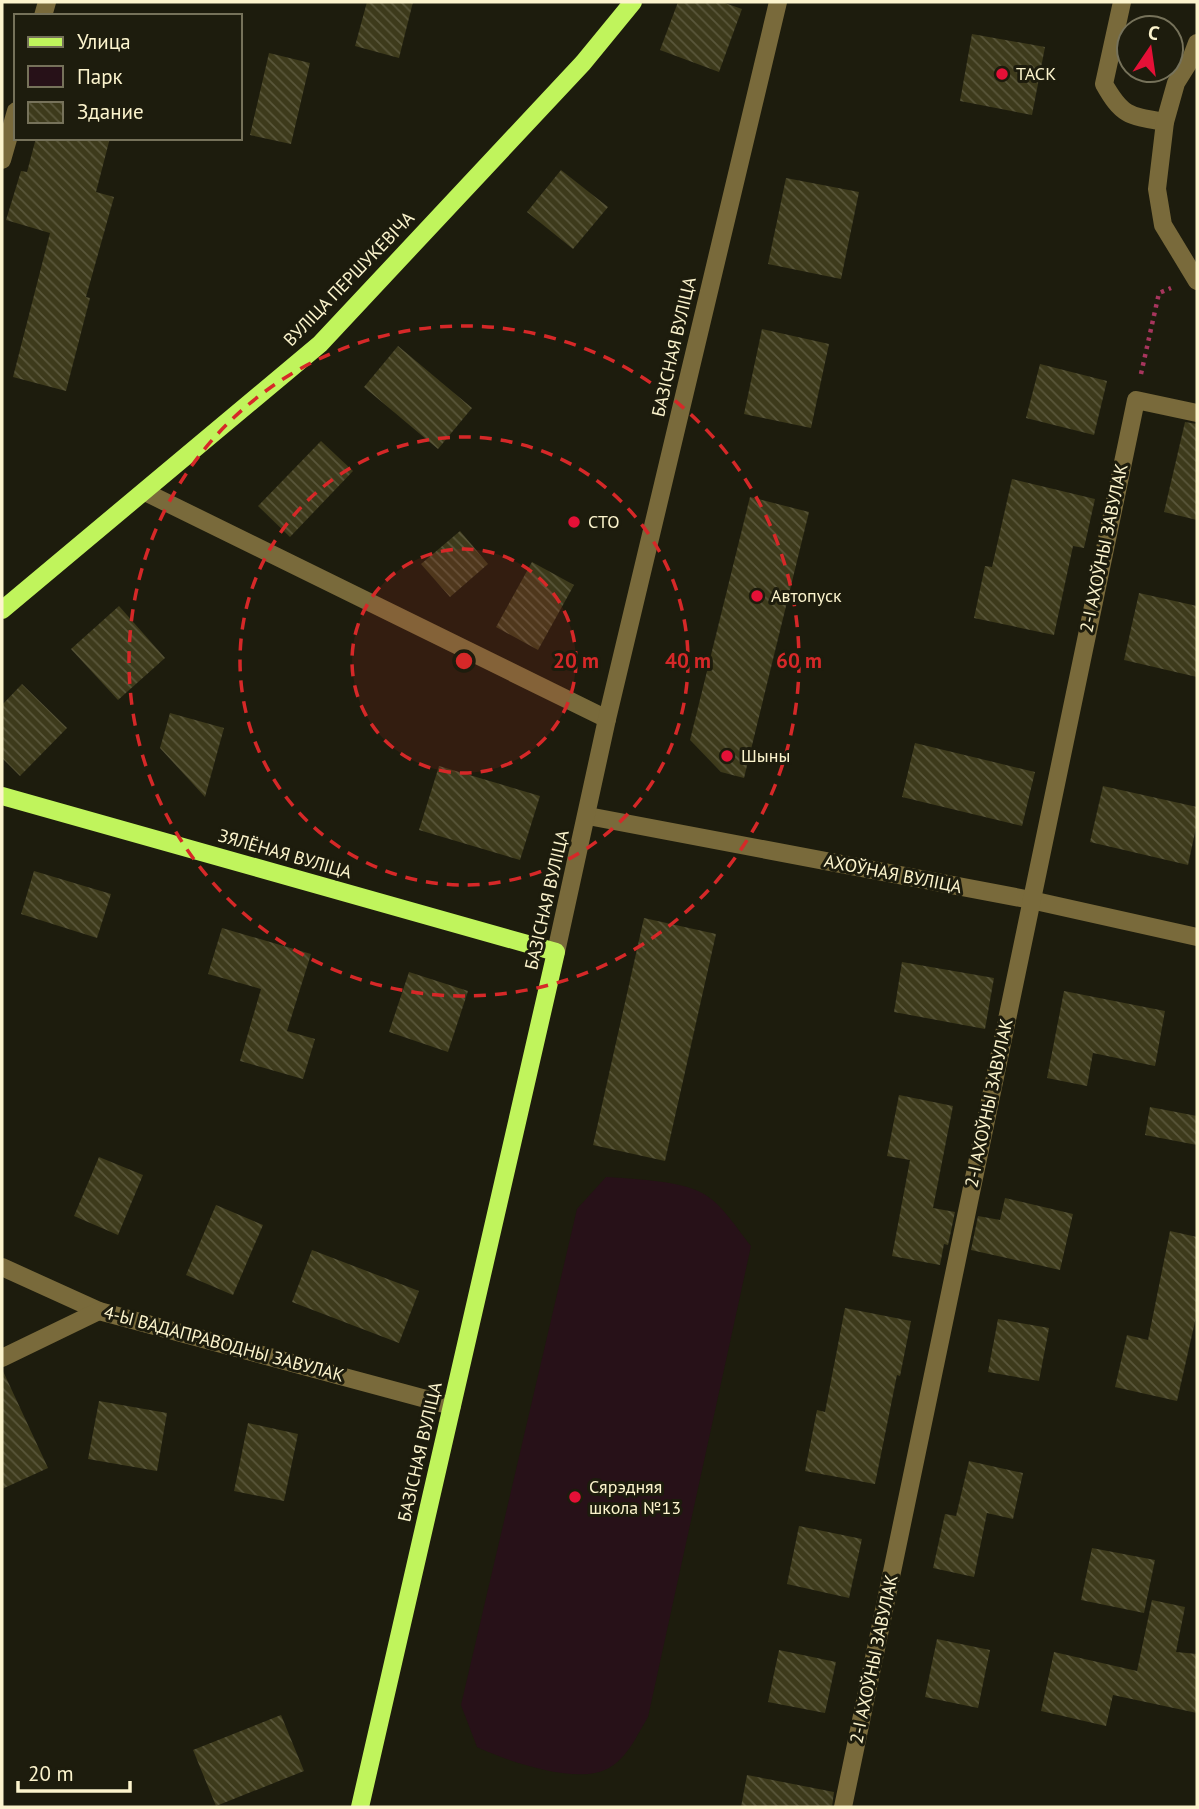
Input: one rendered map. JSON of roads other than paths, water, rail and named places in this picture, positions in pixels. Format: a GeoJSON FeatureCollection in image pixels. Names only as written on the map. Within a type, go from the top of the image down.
{"type":"FeatureCollection","features":[{"type":"Feature","properties":{"kind":"main road","name":"ВУЛІЦА ПЕРШУКЕВІЧА"},"geometry":{"type":"LineString","coordinates":[[2,610],[320,344],[583,63],[633,2]]}},
{"type":"Feature","properties":{"kind":"main road","name":"ЗЯЛЁНАЯ ВУЛІЦА"},"geometry":{"type":"LineString","coordinates":[[2,796],[556,952]]}},
{"type":"Feature","properties":{"kind":"main road","name":"БАЗІСНАЯ ВУЛІЦА"},"geometry":{"type":"LineString","coordinates":[[359,1807],[556,952]]}},
{"type":"Feature","properties":{"kind":"street","name":"БАЗІСНАЯ ВУЛІЦА"},"geometry":{"type":"LineString","coordinates":[[556,952],[588,816],[607,719],[778,2]]}},
{"type":"Feature","properties":{"kind":"street"},"geometry":{"type":"LineString","coordinates":[[1118,3],[1104,84],[1116,106],[1133,116],[1165,122]]}},
{"type":"Feature","properties":{"kind":"street"},"geometry":{"type":"LineString","coordinates":[[1196,280],[1163,225],[1157,189],[1165,122],[1176,83],[1191,59],[1197,43]]}},
{"type":"Feature","properties":{"kind":"street"},"geometry":{"type":"LineString","coordinates":[[2,160],[14,118]]}},
{"type":"Feature","properties":{"kind":"street","name":"2-І АХОЎНЫ ЗАВУЛАК"},"geometry":{"type":"LineString","coordinates":[[843,1807],[1136,400],[1197,413]]}},
{"type":"Feature","properties":{"kind":"street"},"geometry":{"type":"LineString","coordinates":[[145,492],[607,719]]}},
{"type":"Feature","properties":{"kind":"street","name":"АХОЎНАЯ ВУЛІЦА"},"geometry":{"type":"LineString","coordinates":[[588,816],[1031,900],[1197,937]]}},
{"type":"Feature","properties":{"kind":"street","name":"4-Ы ВАДАПРАВОДНЫ ЗАВУЛАК"},"geometry":{"type":"LineString","coordinates":[[2,1267],[99,1311],[452,1406]]}},
{"type":"Feature","properties":{"kind":"street"},"geometry":{"type":"LineString","coordinates":[[2,1358],[99,1311]]}},
{"type":"Feature","properties":{"kind":"place","name":"ТАСК"},"geometry":{"type":"Point","coordinates":[1002,74]}},
{"type":"Feature","properties":{"kind":"place","name":"СТО"},"geometry":{"type":"Point","coordinates":[574,522]}},
{"type":"Feature","properties":{"kind":"place","name":"Автопуск"},"geometry":{"type":"Point","coordinates":[757,596]}},
{"type":"Feature","properties":{"kind":"place","name":"Шыны"},"geometry":{"type":"Point","coordinates":[727,756]}},
{"type":"Feature","properties":{"kind":"place","name":"Сярэдняя школа №13"},"geometry":{"type":"Point","coordinates":[575,1497]}}]}
